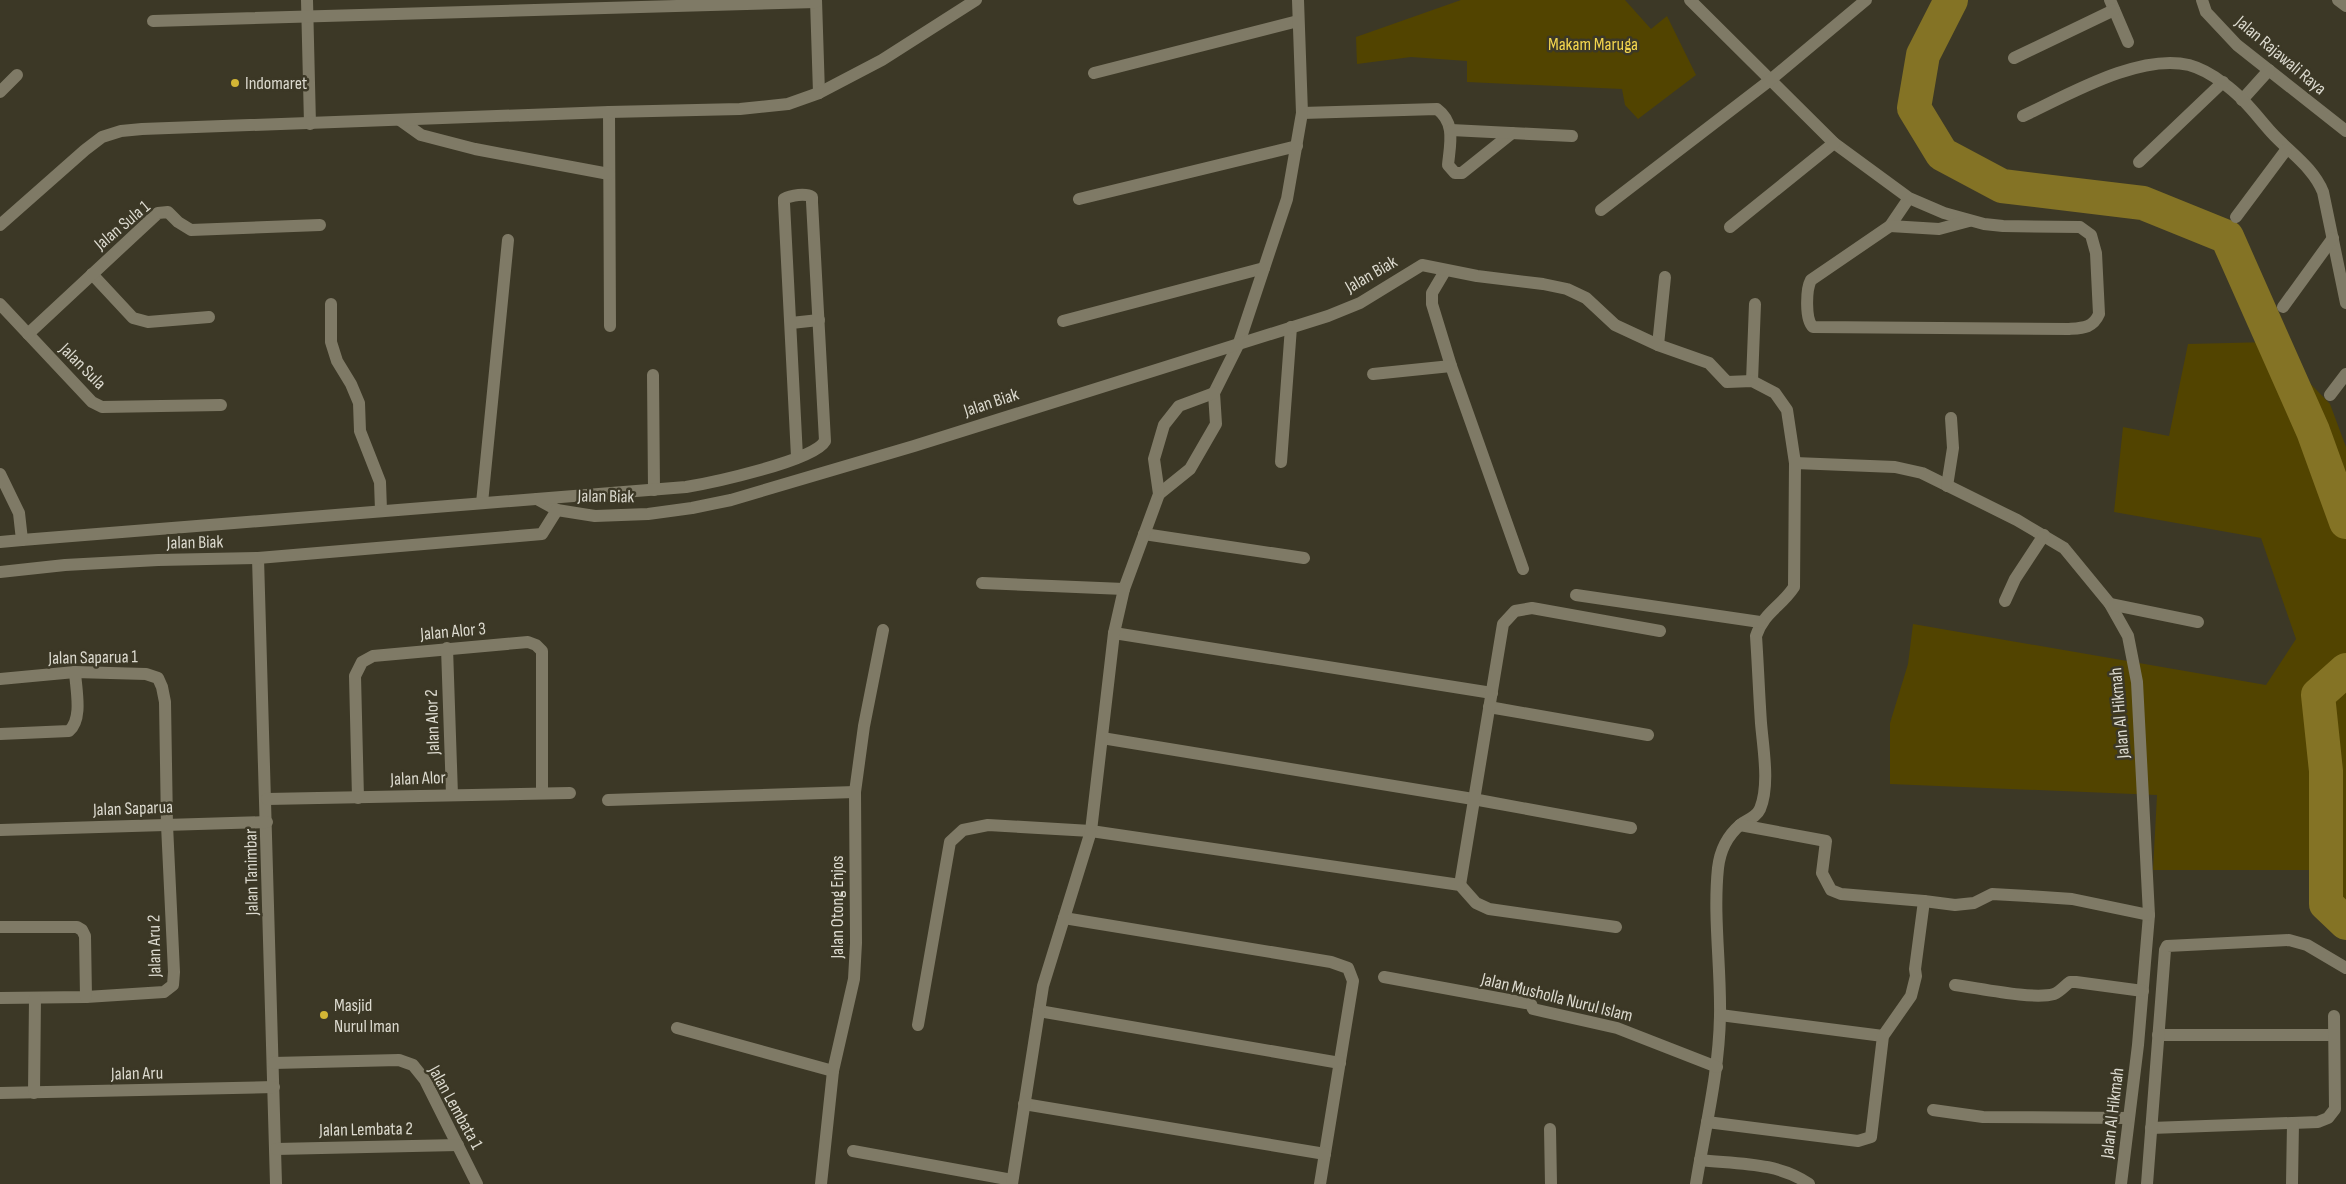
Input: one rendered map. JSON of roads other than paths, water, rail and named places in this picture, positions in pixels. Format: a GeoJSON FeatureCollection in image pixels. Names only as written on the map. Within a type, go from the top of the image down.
{"type":"FeatureCollection","features":[{"type":"Feature","properties":{"kind":"street"},"geometry":{"type":"LineString","coordinates":[[307,0],[310,124]]}},
{"type":"Feature","properties":{"kind":"street"},"geometry":{"type":"LineString","coordinates":[[0,225],[85,150],[102,137],[121,131],[608,112],[740,109],[788,104],[819,93],[882,60],[976,0]]}},
{"type":"Feature","properties":{"kind":"street"},"geometry":{"type":"LineString","coordinates":[[1159,494],[1190,469],[1216,424],[1214,393],[1239,343],[1287,200],[1302,113],[1298,0]]}},
{"type":"Feature","properties":{"kind":"street"},"geometry":{"type":"LineString","coordinates":[[1690,0],[1769,81],[1834,143],[1910,198],[1969,221],[2003,226],[2080,227],[2091,235],[2096,253],[2099,314],[2096,320],[2089,327],[2068,329],[1813,327],[1808,318],[1808,287],[1811,280],[1890,226],[1910,198]]}},
{"type":"Feature","properties":{"kind":"street"},"geometry":{"type":"LineString","coordinates":[[1601,210],[1769,81],[1866,0]]}},
{"type":"Feature","properties":{"kind":"street","name":"Jalan Rajawali Raya"},"geometry":{"type":"LineString","coordinates":[[2202,0],[2206,12],[2237,45],[2346,130]]}},
{"type":"Feature","properties":{"kind":"street"},"geometry":{"type":"LineString","coordinates":[[2338,0],[2346,6]]}},
{"type":"Feature","properties":{"kind":"street"},"geometry":{"type":"LineString","coordinates":[[153,21],[816,1],[819,93]]}},
{"type":"Feature","properties":{"kind":"street"},"geometry":{"type":"LineString","coordinates":[[2014,58],[2112,5],[2128,42]]}},
{"type":"Feature","properties":{"kind":"street"},"geometry":{"type":"LineString","coordinates":[[1094,73],[1298,21]]}},
{"type":"Feature","properties":{"kind":"street"},"geometry":{"type":"LineString","coordinates":[[2023,116],[2101,80],[2144,66],[2166,64],[2190,66],[2223,82],[2242,100],[2286,150],[2310,169],[2318,180],[2323,192],[2346,303]]}},
{"type":"Feature","properties":{"kind":"street"},"geometry":{"type":"LineString","coordinates":[[2242,100],[2269,70]]}},
{"type":"Feature","properties":{"kind":"street"},"geometry":{"type":"LineString","coordinates":[[0,92],[17,75]]}},
{"type":"Feature","properties":{"kind":"street"},"geometry":{"type":"LineString","coordinates":[[2139,162],[2223,82]]}},
{"type":"Feature","properties":{"kind":"street"},"geometry":{"type":"LineString","coordinates":[[1302,113],[1437,109],[1445,115],[1451,130],[1448,165],[1455,173],[1462,173],[1512,133]]}},
{"type":"Feature","properties":{"kind":"street"},"geometry":{"type":"LineString","coordinates":[[608,112],[610,326]]}},
{"type":"Feature","properties":{"kind":"street"},"geometry":{"type":"LineString","coordinates":[[400,120],[421,135],[475,149],[609,174]]}},
{"type":"Feature","properties":{"kind":"street"},"geometry":{"type":"LineString","coordinates":[[1451,130],[1572,136]]}},
{"type":"Feature","properties":{"kind":"street"},"geometry":{"type":"LineString","coordinates":[[1730,227],[1834,143]]}},
{"type":"Feature","properties":{"kind":"street"},"geometry":{"type":"LineString","coordinates":[[1078,199],[1297,146]]}},
{"type":"Feature","properties":{"kind":"street"},"geometry":{"type":"LineString","coordinates":[[2236,217],[2286,150]]}},
{"type":"Feature","properties":{"kind":"street"},"geometry":{"type":"LineString","coordinates":[[791,323],[819,320],[812,197],[808,195],[784,199],[797,457]]}},
{"type":"Feature","properties":{"kind":"street","name":"Jalan Sula 1"},"geometry":{"type":"LineString","coordinates":[[28,334],[158,213],[168,212],[178,222],[191,230],[320,225]]}},
{"type":"Feature","properties":{"kind":"street"},"geometry":{"type":"LineString","coordinates":[[1890,226],[1940,229],[1969,221]]}},
{"type":"Feature","properties":{"kind":"street"},"geometry":{"type":"LineString","coordinates":[[2283,307],[2333,238]]}},
{"type":"Feature","properties":{"kind":"street"},"geometry":{"type":"LineString","coordinates":[[482,503],[508,240]]}},
{"type":"Feature","properties":{"kind":"street","name":"Jalan Biak"},"geometry":{"type":"LineString","coordinates":[[537,499],[557,510],[595,516],[621,516],[692,508],[731,500],[914,446],[1291,327],[1360,303],[1422,265],[1445,271]]}},
{"type":"Feature","properties":{"kind":"street"},"geometry":{"type":"LineString","coordinates":[[1063,321],[1264,268]]}},
{"type":"Feature","properties":{"kind":"street"},"geometry":{"type":"LineString","coordinates":[[1523,569],[1451,366],[1432,304],[1432,293],[1445,271],[1567,289],[1586,298],[1615,325],[1658,345],[1709,363],[1727,382],[1752,381],[1775,393],[1785,405],[1795,463],[1794,587],[1785,601],[1760,622],[1756,636],[1765,762],[1763,798],[1759,811],[1740,825],[1722,849],[1718,868],[1716,925],[1720,1015],[1713,1097],[1696,1184]]}},
{"type":"Feature","properties":{"kind":"street"},"geometry":{"type":"LineString","coordinates":[[92,274],[133,318],[148,322],[209,317]]}},
{"type":"Feature","properties":{"kind":"street"},"geometry":{"type":"LineString","coordinates":[[1658,345],[1665,277]]}},
{"type":"Feature","properties":{"kind":"street","name":"Jalan Sula"},"geometry":{"type":"LineString","coordinates":[[0,304],[92,402],[102,407],[221,405]]}},
{"type":"Feature","properties":{"kind":"street"},"geometry":{"type":"LineString","coordinates":[[331,304],[330,342],[359,403],[360,431],[380,482],[381,510]]}},
{"type":"Feature","properties":{"kind":"street"},"geometry":{"type":"LineString","coordinates":[[1752,381],[1755,304]]}},
{"type":"Feature","properties":{"kind":"street","name":"Jalan Biak"},"geometry":{"type":"LineString","coordinates":[[0,542],[381,510],[654,490],[717,482],[758,471],[797,457],[821,446],[825,441],[819,320]]}},
{"type":"Feature","properties":{"kind":"street"},"geometry":{"type":"LineString","coordinates":[[1281,462],[1291,327]]}},
{"type":"Feature","properties":{"kind":"street"},"geometry":{"type":"LineString","coordinates":[[1373,374],[1451,366]]}},
{"type":"Feature","properties":{"kind":"street"},"geometry":{"type":"LineString","coordinates":[[2330,395],[2346,374]]}},
{"type":"Feature","properties":{"kind":"street"},"geometry":{"type":"LineString","coordinates":[[652,375],[654,490]]}},
{"type":"Feature","properties":{"kind":"street"},"geometry":{"type":"LineString","coordinates":[[853,1151],[1012,1182],[1043,986],[1091,831],[1114,633],[1124,589],[1159,494],[1154,459],[1164,425],[1179,406],[1214,393]]}},
{"type":"Feature","properties":{"kind":"street"},"geometry":{"type":"LineString","coordinates":[[1947,486],[1953,448],[1951,418]]}},
{"type":"Feature","properties":{"kind":"street","name":"Jalan Al Hikmah"},"geometry":{"type":"LineString","coordinates":[[1795,463],[1895,467],[1922,473],[2044,535],[2064,548],[2110,604],[2128,636],[2137,682],[2148,916],[2143,991],[2121,1184]]}},
{"type":"Feature","properties":{"kind":"street"},"geometry":{"type":"LineString","coordinates":[[0,474],[19,513],[22,540]]}},
{"type":"Feature","properties":{"kind":"street","name":"Jalan Biak"},"geometry":{"type":"LineString","coordinates":[[0,572],[64,565],[158,560],[258,558],[542,534],[557,510]]}},
{"type":"Feature","properties":{"kind":"street"},"geometry":{"type":"LineString","coordinates":[[1144,534],[1304,558]]}},
{"type":"Feature","properties":{"kind":"street"},"geometry":{"type":"LineString","coordinates":[[2005,601],[2015,580],[2044,535]]}},
{"type":"Feature","properties":{"kind":"street","name":"Jalan Tanimbar"},"geometry":{"type":"LineString","coordinates":[[258,558],[267,800],[276,1184]]}},
{"type":"Feature","properties":{"kind":"street"},"geometry":{"type":"LineString","coordinates":[[982,583],[1124,589]]}},
{"type":"Feature","properties":{"kind":"street"},"geometry":{"type":"LineString","coordinates":[[1576,595],[1760,622]]}},
{"type":"Feature","properties":{"kind":"street"},"geometry":{"type":"LineString","coordinates":[[2110,604],[2198,622]]}},
{"type":"Feature","properties":{"kind":"street"},"geometry":{"type":"LineString","coordinates":[[1460,885],[1503,624],[1515,611],[1532,608],[1660,631]]}},
{"type":"Feature","properties":{"kind":"street","name":"Jalan Otong Enjos"},"geometry":{"type":"LineString","coordinates":[[821,1184],[833,1071],[854,979],[856,943],[855,792],[864,726],[883,630]]}},
{"type":"Feature","properties":{"kind":"street"},"geometry":{"type":"LineString","coordinates":[[1114,633],[1492,693]]}},
{"type":"Feature","properties":{"kind":"street","name":"Jalan Alor 3"},"geometry":{"type":"LineString","coordinates":[[358,798],[355,676],[362,662],[373,656],[528,642],[536,645],[542,651],[542,793]]}},
{"type":"Feature","properties":{"kind":"street","name":"Jalan Alor 2"},"geometry":{"type":"LineString","coordinates":[[447,648],[452,795]]}},
{"type":"Feature","properties":{"kind":"street"},"geometry":{"type":"LineString","coordinates":[[0,734],[69,731],[75,726],[77,718],[75,672]]}},
{"type":"Feature","properties":{"kind":"street","name":"Jalan Saparua 1"},"geometry":{"type":"LineString","coordinates":[[0,679],[75,672],[146,674],[158,678],[165,702],[167,825]]}},
{"type":"Feature","properties":{"kind":"street"},"geometry":{"type":"LineString","coordinates":[[1489,707],[1648,735]]}},
{"type":"Feature","properties":{"kind":"street"},"geometry":{"type":"LineString","coordinates":[[1102,738],[1631,828]]}},
{"type":"Feature","properties":{"kind":"street"},"geometry":{"type":"LineString","coordinates":[[608,800],[855,792]]}},
{"type":"Feature","properties":{"kind":"street","name":"Jalan Alor"},"geometry":{"type":"LineString","coordinates":[[267,800],[570,793]]}},
{"type":"Feature","properties":{"kind":"street","name":"Jalan Saparua"},"geometry":{"type":"LineString","coordinates":[[0,830],[267,822]]}},
{"type":"Feature","properties":{"kind":"street","name":"Jalan Aru 2"},"geometry":{"type":"LineString","coordinates":[[0,998],[86,997],[164,992],[173,985],[167,825]]}},
{"type":"Feature","properties":{"kind":"street"},"geometry":{"type":"LineString","coordinates":[[918,1026],[950,842],[963,830],[988,825],[1091,831],[1460,885],[1476,902],[1489,909],[1616,927]]}},
{"type":"Feature","properties":{"kind":"street"},"geometry":{"type":"LineString","coordinates":[[1740,825],[1826,841],[1822,874],[1831,890],[1841,894],[1955,905],[1974,902],[1992,894],[2072,899],[2148,916]]}},
{"type":"Feature","properties":{"kind":"street"},"geometry":{"type":"LineString","coordinates":[[1707,1122],[1858,1140],[1869,1138],[1873,1135],[1883,1036],[1911,996],[1916,976],[1914,969],[1924,901]]}},
{"type":"Feature","properties":{"kind":"street"},"geometry":{"type":"LineString","coordinates":[[1064,918],[1331,962],[1348,968],[1353,981],[1320,1184]]}},
{"type":"Feature","properties":{"kind":"street"},"geometry":{"type":"LineString","coordinates":[[0,927],[76,927],[82,930],[85,936],[86,997]]}},
{"type":"Feature","properties":{"kind":"street"},"geometry":{"type":"LineString","coordinates":[[2147,1184],[2165,950],[2171,945],[2298,941],[2346,968]]}},
{"type":"Feature","properties":{"kind":"street","name":"Jalan Musholla Nurul Islam"},"geometry":{"type":"LineString","coordinates":[[1384,978],[1530,1004],[1533,1009],[1616,1028],[1716,1067]]}},
{"type":"Feature","properties":{"kind":"street"},"geometry":{"type":"LineString","coordinates":[[1955,985],[2034,995],[2055,994],[2070,982],[2143,991]]}},
{"type":"Feature","properties":{"kind":"street"},"geometry":{"type":"LineString","coordinates":[[34,1092],[35,998]]}},
{"type":"Feature","properties":{"kind":"street"},"geometry":{"type":"LineString","coordinates":[[1039,1011],[1340,1063]]}},
{"type":"Feature","properties":{"kind":"street"},"geometry":{"type":"LineString","coordinates":[[1720,1015],[1883,1036]]}},
{"type":"Feature","properties":{"kind":"street"},"geometry":{"type":"LineString","coordinates":[[2151,1128],[2293,1124],[2318,1122],[2328,1118],[2335,1109],[2334,1016]]}},
{"type":"Feature","properties":{"kind":"street"},"geometry":{"type":"LineString","coordinates":[[677,1028],[833,1071]]}},
{"type":"Feature","properties":{"kind":"street"},"geometry":{"type":"LineString","coordinates":[[2158,1035],[2334,1035]]}},
{"type":"Feature","properties":{"kind":"street","name":"Jalan Lembata 1"},"geometry":{"type":"LineString","coordinates":[[273,1063],[399,1060],[413,1065],[425,1080],[477,1184]]}},
{"type":"Feature","properties":{"kind":"street","name":"Jalan Aru"},"geometry":{"type":"LineString","coordinates":[[0,1093],[274,1087]]}},
{"type":"Feature","properties":{"kind":"street"},"geometry":{"type":"LineString","coordinates":[[1024,1104],[1325,1154]]}},
{"type":"Feature","properties":{"kind":"street"},"geometry":{"type":"LineString","coordinates":[[1934,1110],[1984,1117],[2128,1118]]}},
{"type":"Feature","properties":{"kind":"street"},"geometry":{"type":"LineString","coordinates":[[2292,1184],[2293,1124]]}},
{"type":"Feature","properties":{"kind":"street"},"geometry":{"type":"LineString","coordinates":[[1550,1129],[1551,1184]]}},
{"type":"Feature","properties":{"kind":"street","name":"Jalan Lembata 2"},"geometry":{"type":"LineString","coordinates":[[276,1149],[458,1145]]}},
{"type":"Feature","properties":{"kind":"street"},"geometry":{"type":"LineString","coordinates":[[1700,1160],[1770,1167],[1796,1175],[1809,1184]]}},
{"type":"Feature","properties":{"kind":"waterway"},"geometry":{"type":"LineString","coordinates":[[1951,0],[1923,55],[1914,108],[1942,154],[2002,186],[2143,203],[2227,237],[2313,431],[2346,522]]}},
{"type":"Feature","properties":{"kind":"waterway"},"geometry":{"type":"LineString","coordinates":[[2346,670],[2318,695],[2326,771],[2326,904],[2346,923]]}},
{"type":"Feature","properties":{"kind":"place","name":"Indomaret"},"geometry":{"type":"Point","coordinates":[235,83]}},
{"type":"Feature","properties":{"kind":"place","name":"Masjid Nurul Iman"},"geometry":{"type":"Point","coordinates":[324,1015]}},
{"type":"Feature","properties":{"kind":"park label","name":"Makam Maruga"},"geometry":{"type":"Point","coordinates":[1593,44]}}]}
